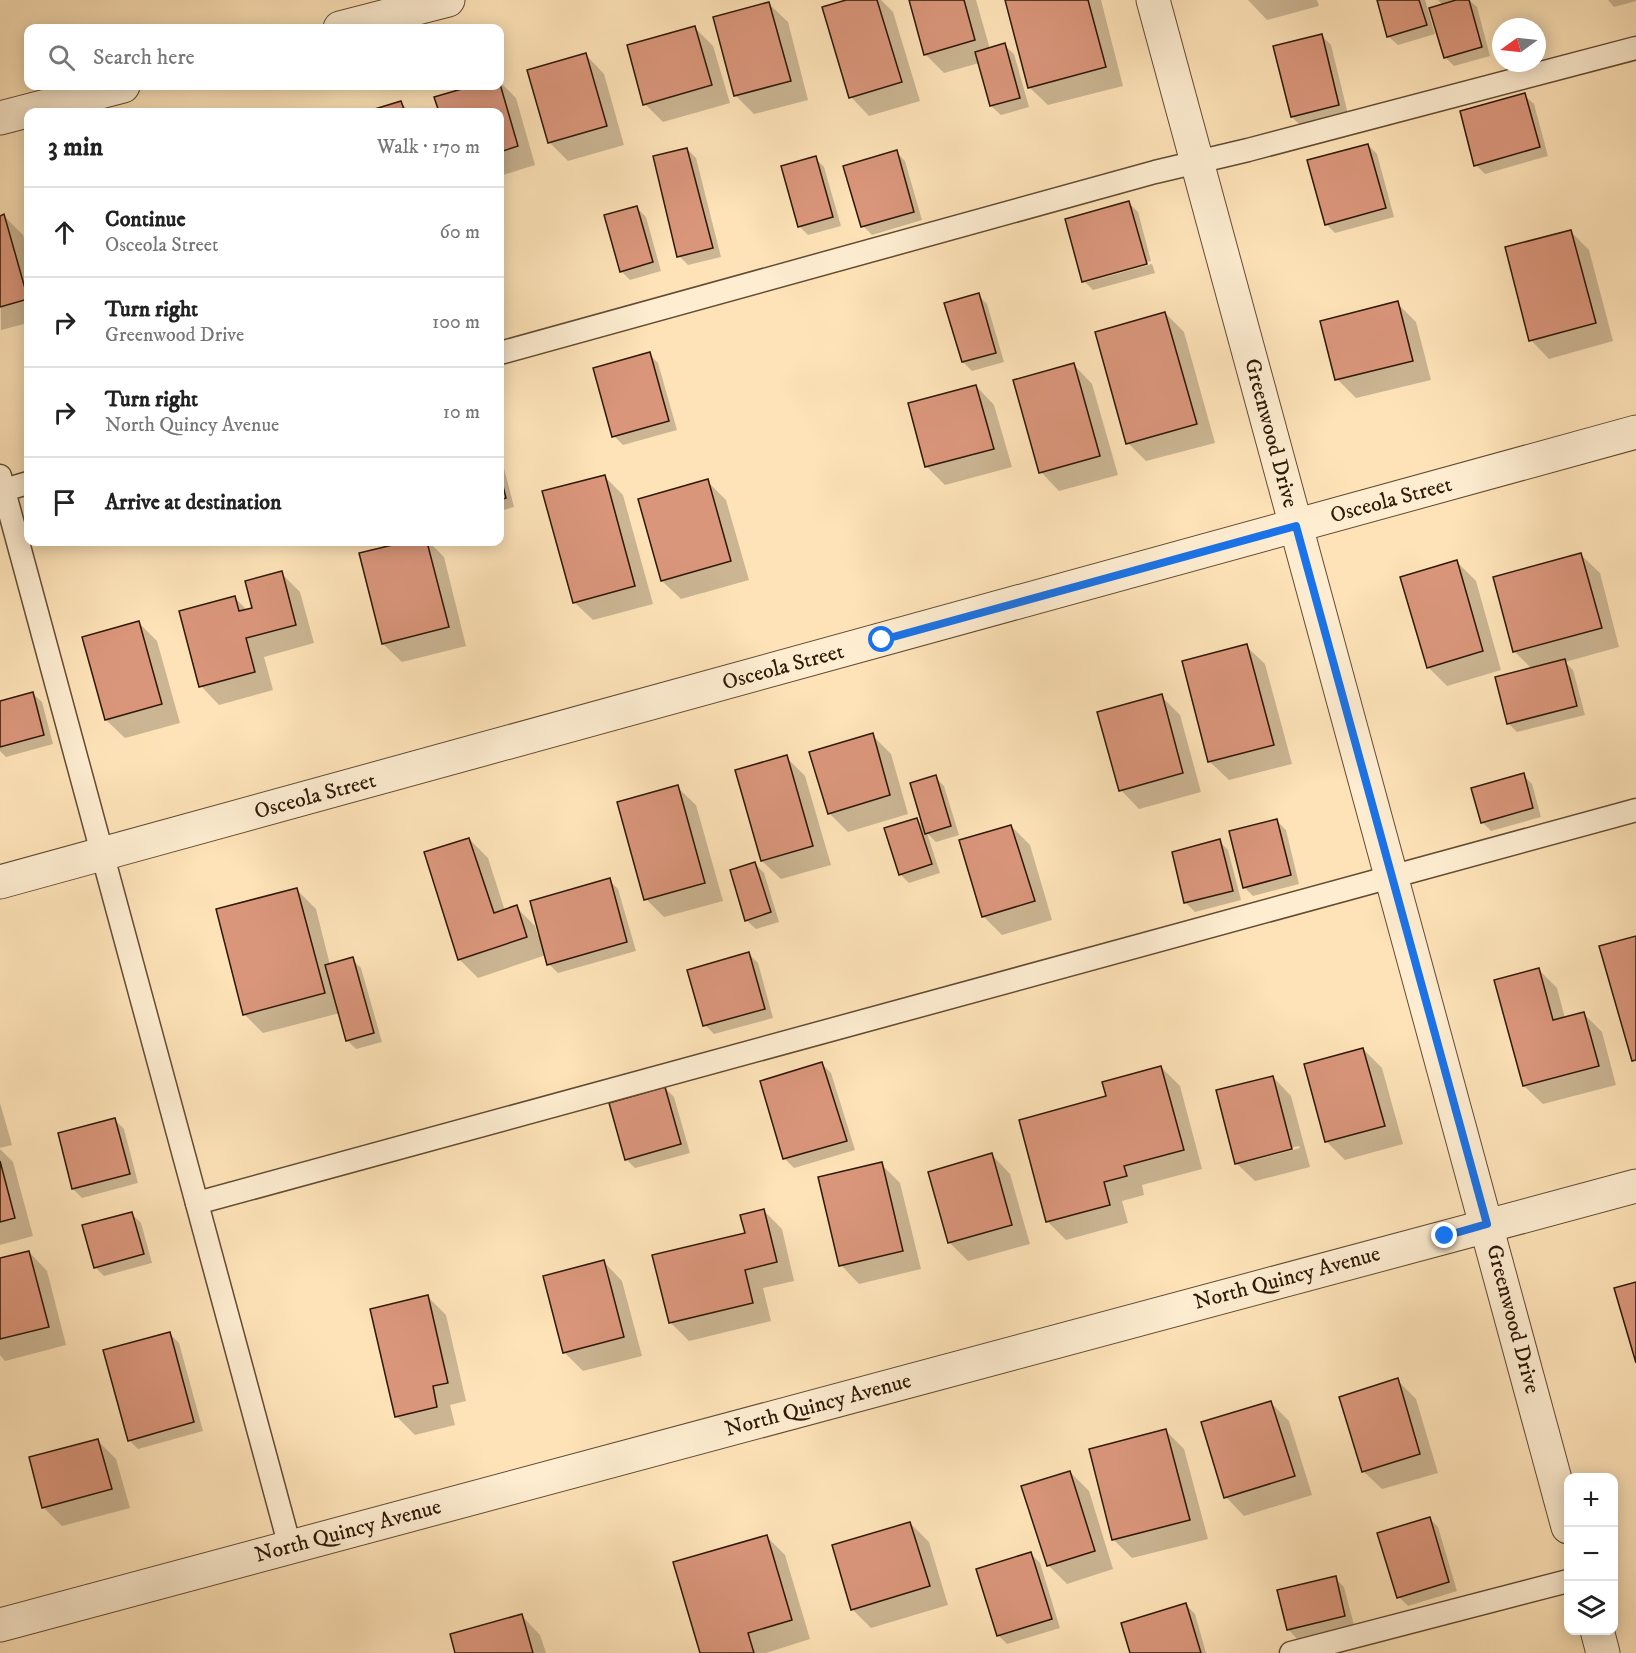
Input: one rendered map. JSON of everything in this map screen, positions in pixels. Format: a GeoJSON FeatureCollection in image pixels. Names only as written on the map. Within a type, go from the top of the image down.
{"type":"FeatureCollection","features":[{"type":"Feature","properties":{"kind":"street"},"geometry":{"type":"LineString","coordinates":[[355,24],[448,0]]}},
{"type":"Feature","properties":{"kind":"street","name":"Greenwood Drive"},"geometry":{"type":"LineString","coordinates":[[1153,0],[1564,1509]]}},
{"type":"Feature","properties":{"kind":"street"},"geometry":{"type":"LineString","coordinates":[[38,108],[108,90]]}},
{"type":"Feature","properties":{"kind":"street"},"geometry":{"type":"LineString","coordinates":[[0,118],[24,112]]}},
{"type":"Feature","properties":{"kind":"street","name":"Osceola Street"},"geometry":{"type":"LineString","coordinates":[[0,882],[1636,432]]}},
{"type":"Feature","properties":{"kind":"street","name":"North Quincy Avenue"},"geometry":{"type":"LineString","coordinates":[[0,1625],[1487,1224],[1636,1186]]}},
{"type":"Feature","properties":{"kind":"street"},"geometry":{"type":"LineString","coordinates":[[1598,1635],[1603,1653]]}},
{"type":"Feature","properties":{"kind":"lane"},"geometry":{"type":"LineString","coordinates":[[504,352],[1197,161],[1248,150],[1636,48]]}},
{"type":"Feature","properties":{"kind":"lane"},"geometry":{"type":"LineString","coordinates":[[24,483],[2,483],[290,1547]]}},
{"type":"Feature","properties":{"kind":"lane"},"geometry":{"type":"LineString","coordinates":[[198,1203],[1636,810]]}},
{"type":"Feature","properties":{"kind":"lane"},"geometry":{"type":"LineString","coordinates":[[1291,1653],[1564,1582]]}},
{"type":"Feature","properties":{"kind":"building"},"geometry":{"type":"Polygon","coordinates":[[[846,0],[877,0],[902,82],[849,98],[822,7],[846,0]]]}},
{"type":"Feature","properties":{"kind":"building"},"geometry":{"type":"Polygon","coordinates":[[[909,0],[964,0],[975,40],[924,55],[909,0]]]}},
{"type":"Feature","properties":{"kind":"building"},"geometry":{"type":"Polygon","coordinates":[[[1005,0],[1088,0],[1106,67],[1028,88],[1005,0]]]}},
{"type":"Feature","properties":{"kind":"building"},"geometry":{"type":"Polygon","coordinates":[[[1377,0],[1419,0],[1427,25],[1387,37],[1377,0]]]}},
{"type":"Feature","properties":{"kind":"building"},"geometry":{"type":"Polygon","coordinates":[[[1456,0],[1469,0],[1482,47],[1444,58],[1429,8],[1456,0]]]}},
{"type":"Feature","properties":{"kind":"building"},"geometry":{"type":"Polygon","coordinates":[[[769,2],[791,81],[734,96],[713,17],[769,2]]]}},
{"type":"Feature","properties":{"kind":"building"},"geometry":{"type":"Polygon","coordinates":[[[695,26],[712,85],[643,105],[627,45],[695,26]]]}},
{"type":"Feature","properties":{"kind":"building"},"geometry":{"type":"Polygon","coordinates":[[[1322,34],[1339,105],[1291,117],[1273,46],[1322,34]]]}},
{"type":"Feature","properties":{"kind":"building"},"geometry":{"type":"Polygon","coordinates":[[[1005,43],[1020,98],[990,106],[975,52],[1005,43]]]}},
{"type":"Feature","properties":{"kind":"building"},"geometry":{"type":"Polygon","coordinates":[[[586,53],[607,126],[548,143],[527,70],[586,53]]]}},
{"type":"Feature","properties":{"kind":"building"},"geometry":{"type":"Polygon","coordinates":[[[458,90],[502,90],[518,146],[504,151],[504,108],[438,108],[434,97],[458,90]]]}},
{"type":"Feature","properties":{"kind":"building"},"geometry":{"type":"Polygon","coordinates":[[[1525,93],[1540,147],[1474,166],[1460,111],[1525,93]]]}},
{"type":"Feature","properties":{"kind":"building"},"geometry":{"type":"Polygon","coordinates":[[[401,101],[404,108],[378,108],[401,101]]]}},
{"type":"Feature","properties":{"kind":"building"},"geometry":{"type":"Polygon","coordinates":[[[1368,144],[1386,208],[1325,225],[1307,160],[1368,144]]]}},
{"type":"Feature","properties":{"kind":"building"},"geometry":{"type":"Polygon","coordinates":[[[687,148],[713,248],[677,257],[653,156],[687,148]]]}},
{"type":"Feature","properties":{"kind":"building"},"geometry":{"type":"Polygon","coordinates":[[[897,150],[914,212],[861,227],[843,166],[897,150]]]}},
{"type":"Feature","properties":{"kind":"building"},"geometry":{"type":"Polygon","coordinates":[[[816,156],[833,217],[798,227],[781,166],[816,156]]]}},
{"type":"Feature","properties":{"kind":"building"},"geometry":{"type":"Polygon","coordinates":[[[1129,201],[1147,264],[1082,282],[1065,219],[1129,201]]]}},
{"type":"Feature","properties":{"kind":"building"},"geometry":{"type":"Polygon","coordinates":[[[637,206],[653,262],[620,272],[604,215],[637,206]]]}},
{"type":"Feature","properties":{"kind":"building"},"geometry":{"type":"Polygon","coordinates":[[[4,214],[24,285],[24,300],[0,307],[0,216],[4,214]]]}},
{"type":"Feature","properties":{"kind":"building"},"geometry":{"type":"Polygon","coordinates":[[[1571,230],[1596,323],[1529,341],[1505,247],[1571,230]]]}},
{"type":"Feature","properties":{"kind":"building"},"geometry":{"type":"Polygon","coordinates":[[[979,293],[996,353],[962,362],[944,303],[979,293]]]}},
{"type":"Feature","properties":{"kind":"building"},"geometry":{"type":"Polygon","coordinates":[[[1398,301],[1413,361],[1335,380],[1320,321],[1398,301]]]}},
{"type":"Feature","properties":{"kind":"building"},"geometry":{"type":"Polygon","coordinates":[[[1165,312],[1197,424],[1126,444],[1095,332],[1165,312]]]}},
{"type":"Feature","properties":{"kind":"building"},"geometry":{"type":"Polygon","coordinates":[[[650,352],[669,421],[612,437],[593,368],[650,352]]]}},
{"type":"Feature","properties":{"kind":"building"},"geometry":{"type":"Polygon","coordinates":[[[1074,363],[1100,456],[1039,473],[1013,380],[1074,363]]]}},
{"type":"Feature","properties":{"kind":"building"},"geometry":{"type":"Polygon","coordinates":[[[976,385],[994,449],[925,467],[908,403],[976,385]]]}},
{"type":"Feature","properties":{"kind":"building"},"geometry":{"type":"Polygon","coordinates":[[[605,475],[635,586],[573,603],[542,491],[605,475]]]}},
{"type":"Feature","properties":{"kind":"building"},"geometry":{"type":"Polygon","coordinates":[[[708,479],[731,561],[661,581],[638,499],[708,479]]]}},
{"type":"Feature","properties":{"kind":"building"},"geometry":{"type":"Polygon","coordinates":[[[388,546],[428,546],[449,627],[382,644],[359,553],[388,546]]]}},
{"type":"Feature","properties":{"kind":"building"},"geometry":{"type":"Polygon","coordinates":[[[1581,553],[1602,628],[1513,652],[1493,577],[1581,553]]]}},
{"type":"Feature","properties":{"kind":"building"},"geometry":{"type":"Polygon","coordinates":[[[1457,560],[1483,651],[1427,668],[1400,577],[1457,560]]]}},
{"type":"Feature","properties":{"kind":"building"},"geometry":{"type":"Polygon","coordinates":[[[282,571],[296,625],[246,638],[255,672],[199,687],[179,611],[235,596],[239,611],[252,608],[245,581],[282,571]]]}},
{"type":"Feature","properties":{"kind":"building"},"geometry":{"type":"Polygon","coordinates":[[[139,621],[162,704],[105,720],[82,637],[139,621]]]}},
{"type":"Feature","properties":{"kind":"building"},"geometry":{"type":"Polygon","coordinates":[[[1247,644],[1274,745],[1208,762],[1182,661],[1247,644]]]}},
{"type":"Feature","properties":{"kind":"building"},"geometry":{"type":"Polygon","coordinates":[[[1565,659],[1577,706],[1507,724],[1495,677],[1565,659]]]}},
{"type":"Feature","properties":{"kind":"building"},"geometry":{"type":"Polygon","coordinates":[[[33,692],[44,735],[0,747],[0,701],[33,692]]]}},
{"type":"Feature","properties":{"kind":"building"},"geometry":{"type":"Polygon","coordinates":[[[1162,694],[1183,773],[1119,791],[1097,712],[1162,694]]]}},
{"type":"Feature","properties":{"kind":"building"},"geometry":{"type":"Polygon","coordinates":[[[873,733],[890,795],[828,814],[809,752],[873,733]]]}},
{"type":"Feature","properties":{"kind":"building"},"geometry":{"type":"Polygon","coordinates":[[[787,755],[813,846],[761,861],[735,770],[787,755]]]}},
{"type":"Feature","properties":{"kind":"building"},"geometry":{"type":"Polygon","coordinates":[[[1524,773],[1533,808],[1481,823],[1471,788],[1524,773]]]}},
{"type":"Feature","properties":{"kind":"building"},"geometry":{"type":"Polygon","coordinates":[[[936,775],[951,826],[925,834],[910,783],[936,775]]]}},
{"type":"Feature","properties":{"kind":"building"},"geometry":{"type":"Polygon","coordinates":[[[678,785],[705,883],[644,900],[617,802],[678,785]]]}},
{"type":"Feature","properties":{"kind":"building"},"geometry":{"type":"Polygon","coordinates":[[[917,818],[932,864],[899,875],[884,828],[917,818]]]}},
{"type":"Feature","properties":{"kind":"building"},"geometry":{"type":"Polygon","coordinates":[[[1277,819],[1291,875],[1243,888],[1229,831],[1277,819]]]}},
{"type":"Feature","properties":{"kind":"building"},"geometry":{"type":"Polygon","coordinates":[[[1011,825],[1035,901],[982,917],[959,840],[1011,825]]]}},
{"type":"Feature","properties":{"kind":"building"},"geometry":{"type":"Polygon","coordinates":[[[469,838],[494,913],[517,905],[527,937],[458,960],[424,852],[469,838]]]}},
{"type":"Feature","properties":{"kind":"building"},"geometry":{"type":"Polygon","coordinates":[[[1220,839],[1233,891],[1184,903],[1172,852],[1220,839]]]}},
{"type":"Feature","properties":{"kind":"building"},"geometry":{"type":"Polygon","coordinates":[[[755,862],[771,912],[745,921],[730,870],[755,862]]]}},
{"type":"Feature","properties":{"kind":"building"},"geometry":{"type":"Polygon","coordinates":[[[610,878],[627,942],[547,965],[530,901],[610,878]]]}},
{"type":"Feature","properties":{"kind":"building"},"geometry":{"type":"Polygon","coordinates":[[[297,888],[325,993],[243,1015],[216,909],[297,888]]]}},
{"type":"Feature","properties":{"kind":"building"},"geometry":{"type":"Polygon","coordinates":[[[1636,936],[1636,1060],[1632,1061],[1599,946],[1636,936]]]}},
{"type":"Feature","properties":{"kind":"building"},"geometry":{"type":"Polygon","coordinates":[[[749,952],[765,1009],[703,1026],[687,970],[749,952]]]}},
{"type":"Feature","properties":{"kind":"building"},"geometry":{"type":"Polygon","coordinates":[[[353,957],[374,1033],[346,1041],[325,965],[353,957]]]}},
{"type":"Feature","properties":{"kind":"building"},"geometry":{"type":"Polygon","coordinates":[[[1539,968],[1553,1020],[1584,1012],[1599,1066],[1523,1086],[1494,980],[1539,968]]]}},
{"type":"Feature","properties":{"kind":"building"},"geometry":{"type":"Polygon","coordinates":[[[1363,1048],[1385,1126],[1325,1142],[1304,1064],[1363,1048]]]}},
{"type":"Feature","properties":{"kind":"building"},"geometry":{"type":"Polygon","coordinates":[[[822,1062],[847,1141],[783,1159],[760,1081],[822,1062]]]}},
{"type":"Feature","properties":{"kind":"building"},"geometry":{"type":"Polygon","coordinates":[[[1161,1066],[1184,1150],[1124,1166],[1127,1176],[1104,1182],[1110,1205],[1046,1222],[1019,1120],[1106,1096],[1102,1082],[1161,1066]]]}},
{"type":"Feature","properties":{"kind":"building"},"geometry":{"type":"Polygon","coordinates":[[[1273,1076],[1292,1149],[1235,1164],[1216,1090],[1273,1076]]]}},
{"type":"Feature","properties":{"kind":"building"},"geometry":{"type":"Polygon","coordinates":[[[665,1087],[681,1144],[625,1160],[609,1103],[665,1087]]]}},
{"type":"Feature","properties":{"kind":"building"},"geometry":{"type":"Polygon","coordinates":[[[115,1118],[130,1174],[72,1189],[58,1133],[115,1118]]]}},
{"type":"Feature","properties":{"kind":"building"},"geometry":{"type":"Polygon","coordinates":[[[992,1153],[1012,1225],[948,1243],[928,1172],[992,1153]]]}},
{"type":"Feature","properties":{"kind":"building"},"geometry":{"type":"Polygon","coordinates":[[[0,1161],[15,1218],[0,1222],[0,1161]]]}},
{"type":"Feature","properties":{"kind":"building"},"geometry":{"type":"Polygon","coordinates":[[[882,1162],[903,1251],[839,1266],[818,1177],[882,1162]]]}},
{"type":"Feature","properties":{"kind":"building"},"geometry":{"type":"Polygon","coordinates":[[[764,1209],[777,1262],[745,1270],[753,1303],[669,1323],[652,1255],[745,1233],[740,1215],[764,1209]]]}},
{"type":"Feature","properties":{"kind":"building"},"geometry":{"type":"Polygon","coordinates":[[[132,1212],[144,1254],[94,1268],[82,1225],[132,1212]]]}},
{"type":"Feature","properties":{"kind":"building"},"geometry":{"type":"Polygon","coordinates":[[[29,1251],[49,1327],[0,1339],[0,1258],[29,1251]]]}},
{"type":"Feature","properties":{"kind":"building"},"geometry":{"type":"Polygon","coordinates":[[[604,1260],[624,1337],[563,1353],[543,1276],[604,1260]]]}},
{"type":"Feature","properties":{"kind":"building"},"geometry":{"type":"Polygon","coordinates":[[[1636,1282],[1636,1363],[1614,1288],[1636,1282]]]}},
{"type":"Feature","properties":{"kind":"building"},"geometry":{"type":"Polygon","coordinates":[[[428,1295],[448,1383],[433,1386],[437,1407],[395,1417],[370,1309],[428,1295]]]}},
{"type":"Feature","properties":{"kind":"building"},"geometry":{"type":"Polygon","coordinates":[[[170,1332],[194,1422],[128,1441],[103,1350],[170,1332]]]}},
{"type":"Feature","properties":{"kind":"building"},"geometry":{"type":"Polygon","coordinates":[[[1398,1378],[1420,1454],[1362,1472],[1339,1397],[1398,1378]]]}},
{"type":"Feature","properties":{"kind":"building"},"geometry":{"type":"Polygon","coordinates":[[[1271,1401],[1295,1476],[1224,1498],[1201,1422],[1271,1401]]]}},
{"type":"Feature","properties":{"kind":"building"},"geometry":{"type":"Polygon","coordinates":[[[1166,1429],[1190,1520],[1112,1540],[1089,1449],[1166,1429]]]}},
{"type":"Feature","properties":{"kind":"building"},"geometry":{"type":"Polygon","coordinates":[[[98,1439],[112,1489],[42,1508],[29,1457],[98,1439]]]}},
{"type":"Feature","properties":{"kind":"building"},"geometry":{"type":"Polygon","coordinates":[[[1070,1471],[1095,1551],[1047,1566],[1021,1486],[1070,1471]]]}},
{"type":"Feature","properties":{"kind":"building"},"geometry":{"type":"Polygon","coordinates":[[[1430,1517],[1449,1582],[1397,1598],[1377,1533],[1430,1517]]]}},
{"type":"Feature","properties":{"kind":"building"},"geometry":{"type":"Polygon","coordinates":[[[910,1522],[930,1586],[851,1610],[832,1545],[910,1522]]]}},
{"type":"Feature","properties":{"kind":"building"},"geometry":{"type":"Polygon","coordinates":[[[767,1535],[792,1620],[748,1633],[754,1653],[700,1653],[673,1562],[767,1535]]]}},
{"type":"Feature","properties":{"kind":"building"},"geometry":{"type":"Polygon","coordinates":[[[1031,1552],[1052,1619],[997,1636],[976,1569],[1031,1552]]]}},
{"type":"Feature","properties":{"kind":"building"},"geometry":{"type":"Polygon","coordinates":[[[1336,1576],[1345,1616],[1287,1630],[1277,1590],[1336,1576]]]}},
{"type":"Feature","properties":{"kind":"building"},"geometry":{"type":"Polygon","coordinates":[[[1186,1603],[1201,1653],[1130,1653],[1121,1623],[1186,1603]]]}},
{"type":"Feature","properties":{"kind":"building"},"geometry":{"type":"Polygon","coordinates":[[[522,1614],[533,1653],[455,1653],[450,1634],[522,1614]]]}},
{"type":"Feature","properties":{"kind":"route"},"geometry":{"type":"LineString","coordinates":[[882,640],[1296,526],[1487,1224],[1445,1236]]}}]}
